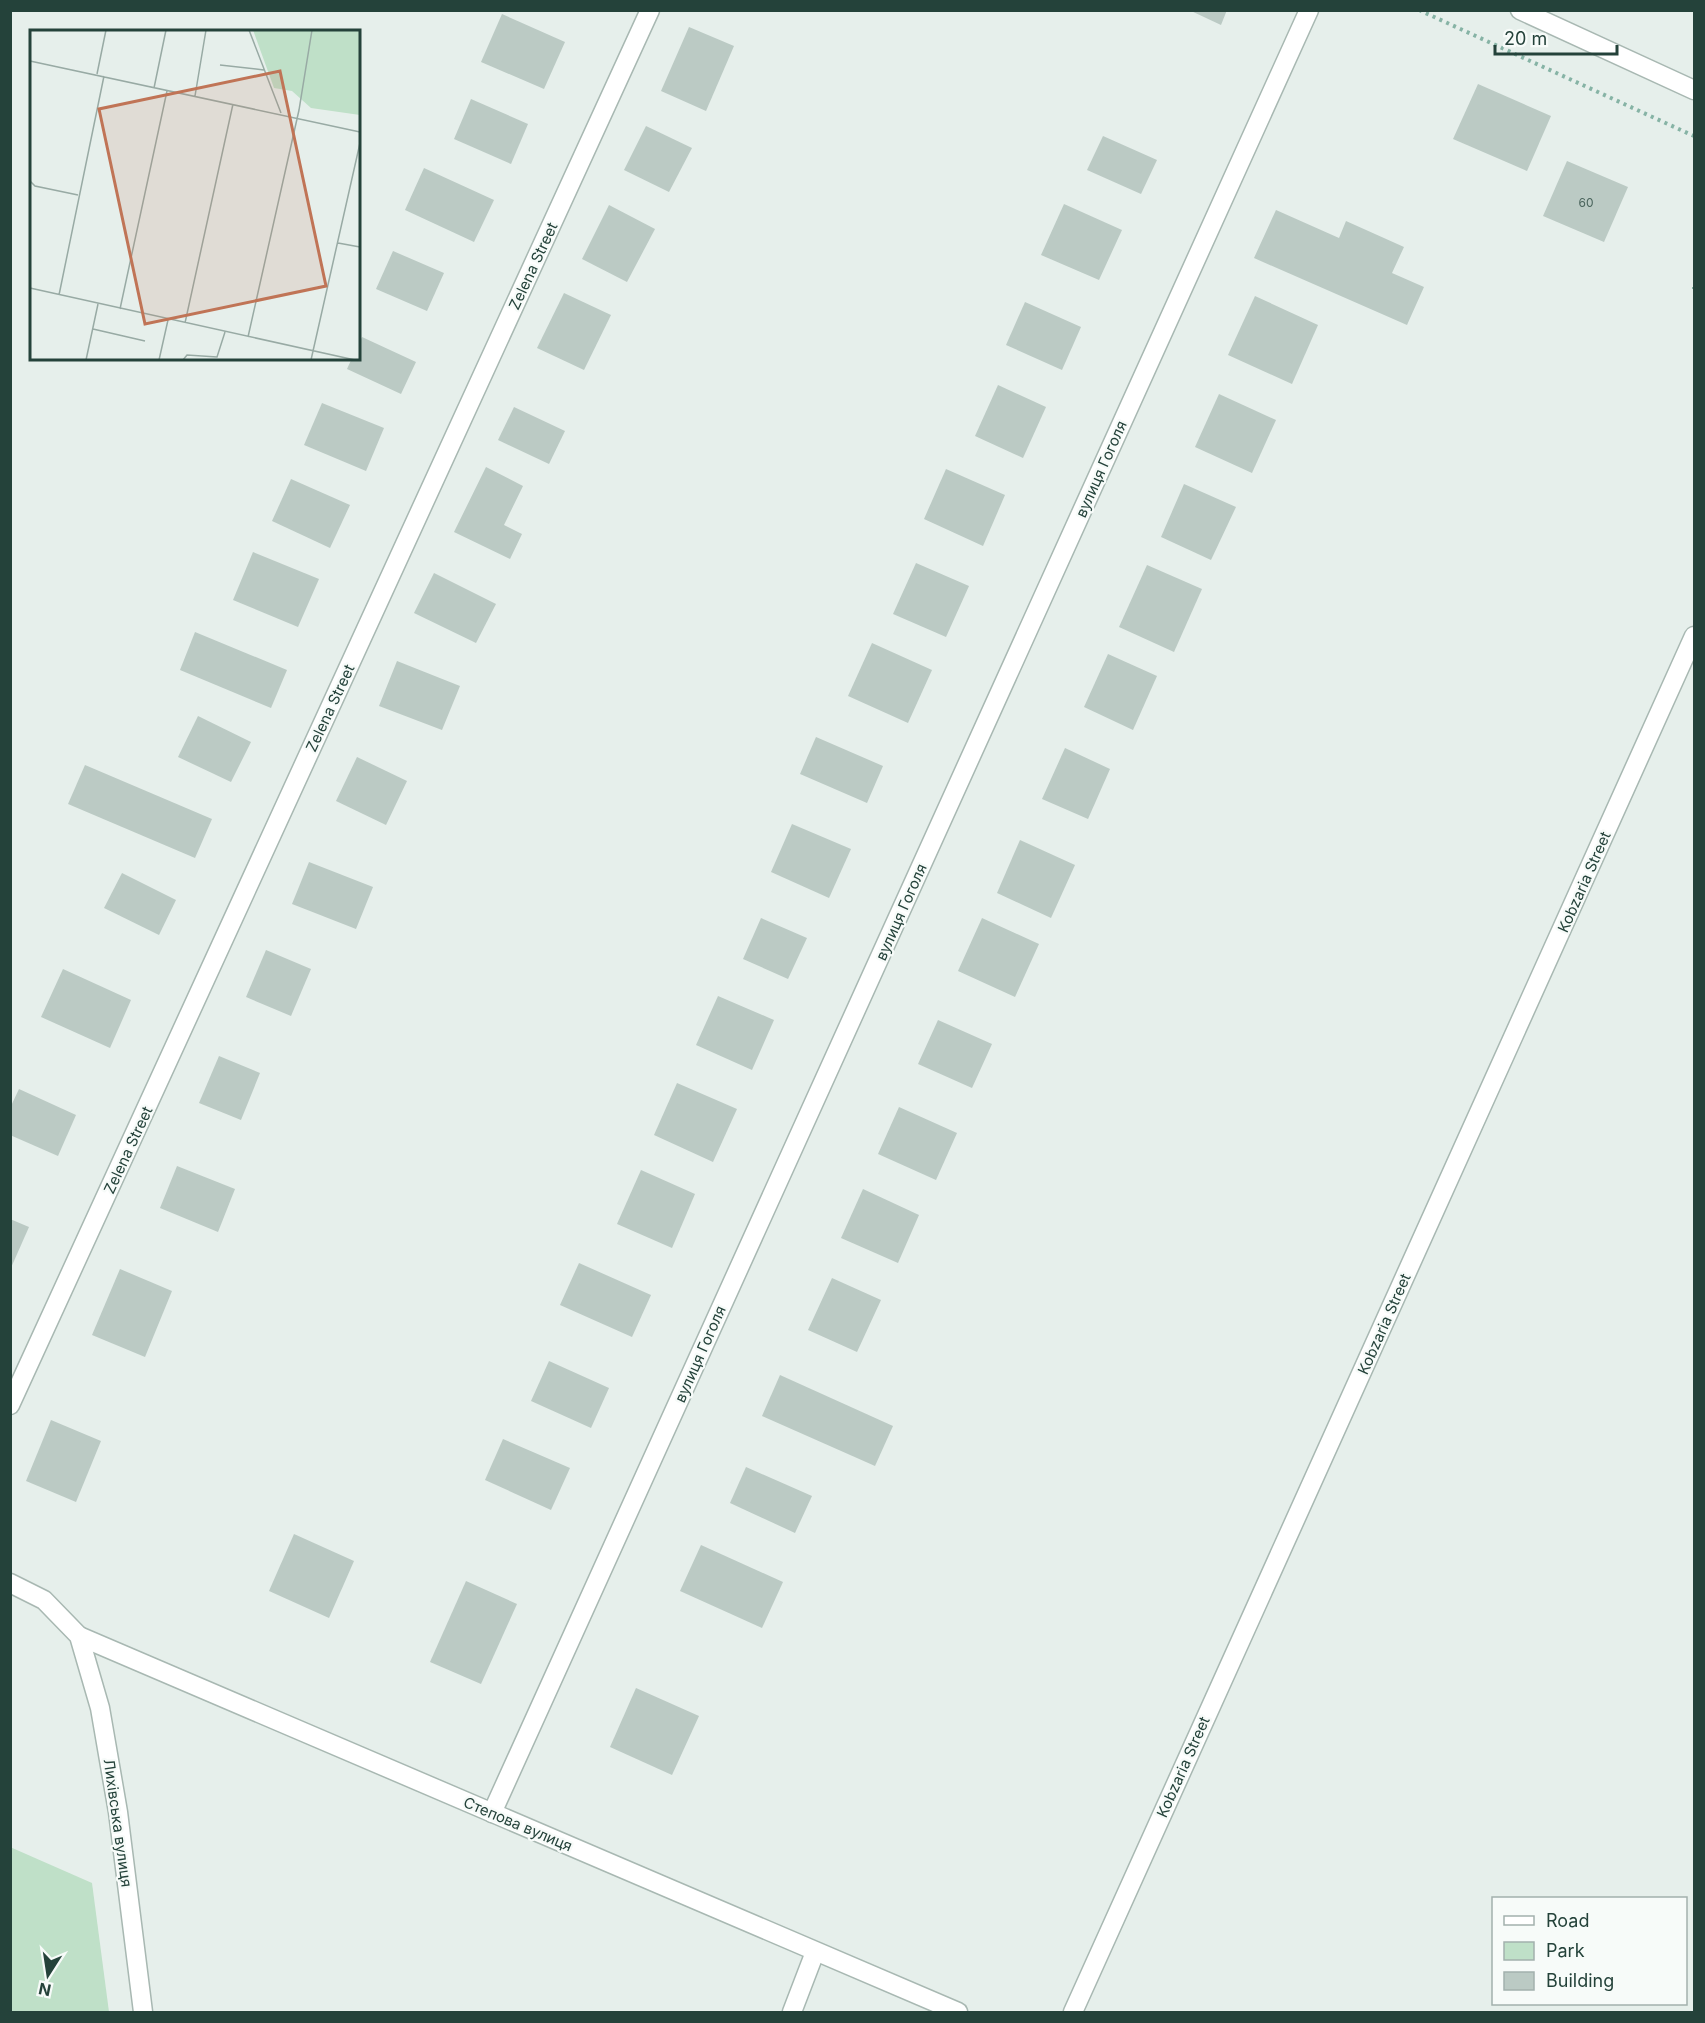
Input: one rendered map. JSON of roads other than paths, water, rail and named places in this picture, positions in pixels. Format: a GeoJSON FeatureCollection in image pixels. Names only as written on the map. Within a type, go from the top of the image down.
{"type":"FeatureCollection","features":[{"type":"Feature","properties":{"kind":"street","name":"Zelena Street"},"geometry":{"type":"LineString","coordinates":[[10,1405],[650,10]]}},
{"type":"Feature","properties":{"kind":"street","name":"вулиця Гоголя"},"geometry":{"type":"LineString","coordinates":[[492,1813],[1309,10]]}},
{"type":"Feature","properties":{"kind":"street"},"geometry":{"type":"LineString","coordinates":[[1520,10],[1695,90]]}},
{"type":"Feature","properties":{"kind":"street","name":"Kobzaria Street"},"geometry":{"type":"LineString","coordinates":[[1073,2013],[1695,636]]}},
{"type":"Feature","properties":{"kind":"street"},"geometry":{"type":"LineString","coordinates":[[10,1583],[44,1600],[79,1636]]}},
{"type":"Feature","properties":{"kind":"street","name":"Степова вулиця"},"geometry":{"type":"LineString","coordinates":[[79,1636],[958,2013]]}},
{"type":"Feature","properties":{"kind":"street","name":"Лихівська вулиця"},"geometry":{"type":"LineString","coordinates":[[79,1636],[100,1708],[118,1812],[143,2013]]}},
{"type":"Feature","properties":{"kind":"street"},"geometry":{"type":"LineString","coordinates":[[792,2013],[815,1952]]}}]}
